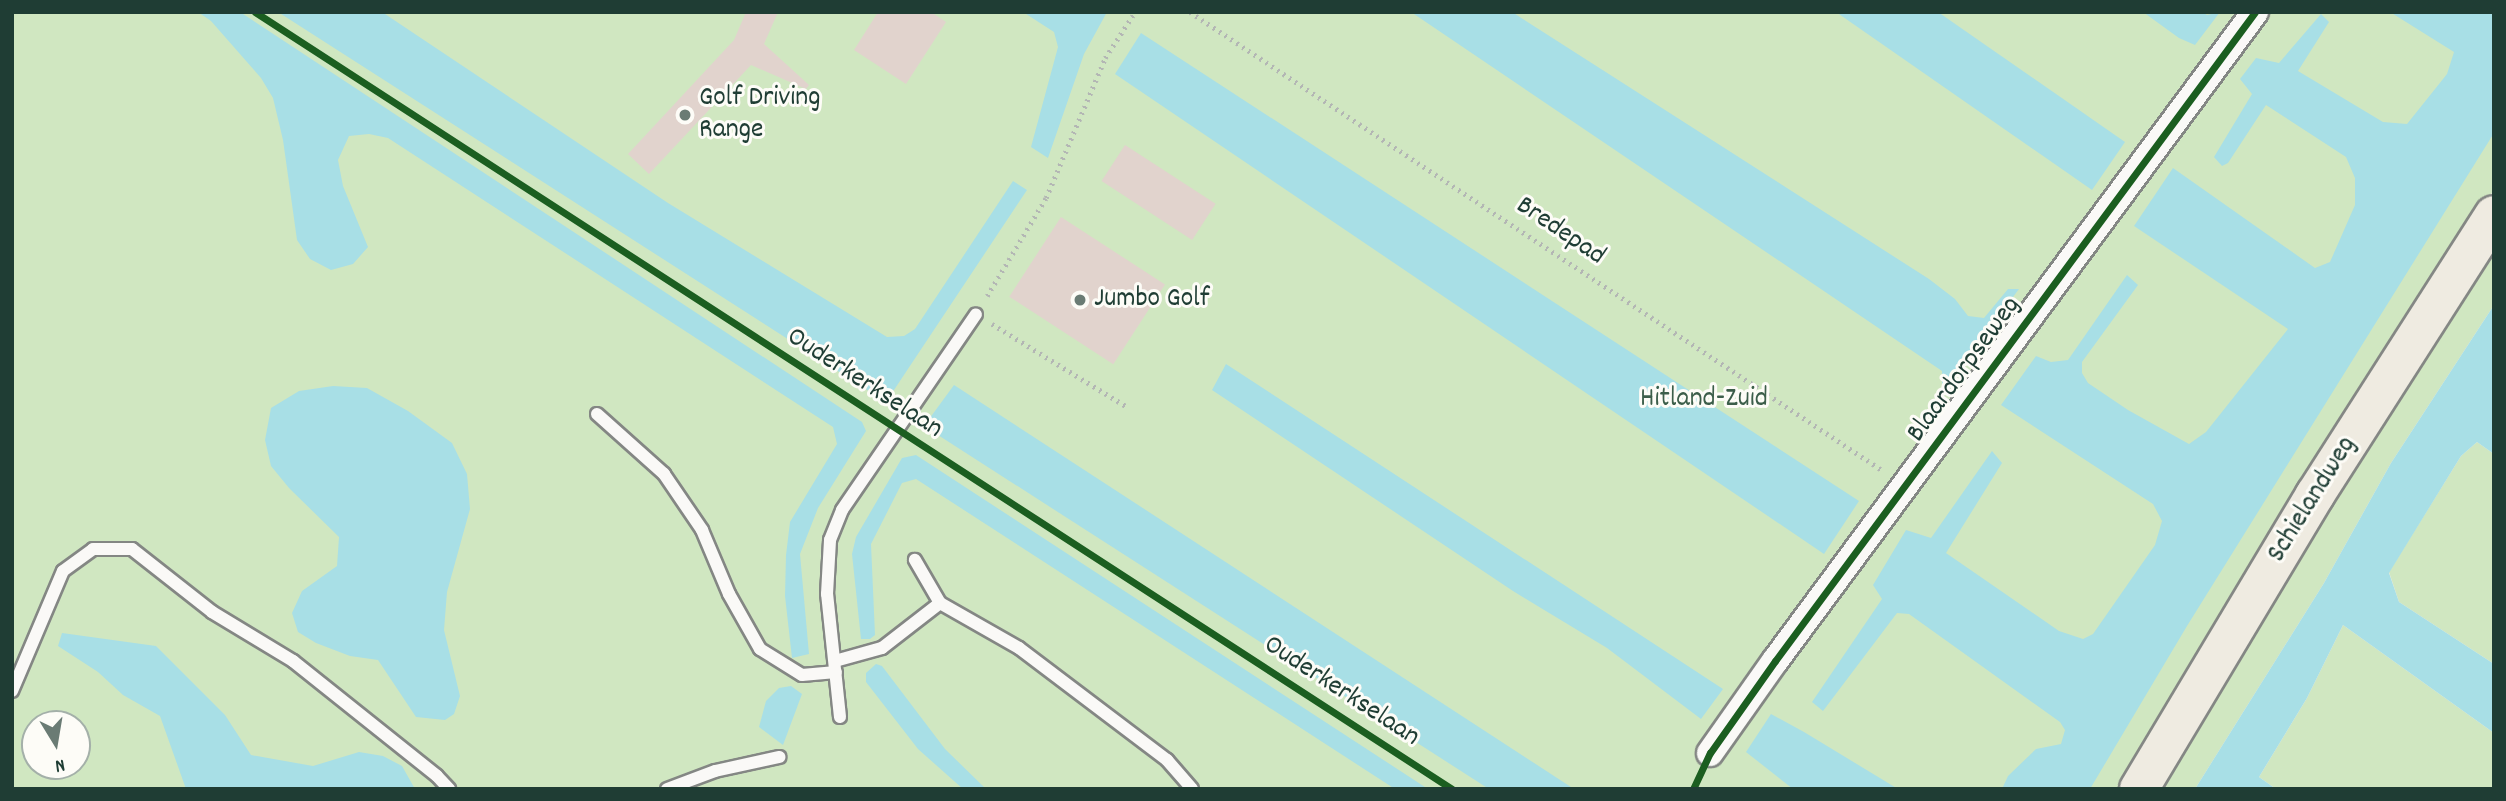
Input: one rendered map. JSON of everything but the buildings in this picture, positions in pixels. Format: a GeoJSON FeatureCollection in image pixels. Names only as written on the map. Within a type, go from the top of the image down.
{"type":"FeatureCollection","features":[{"type":"Feature","properties":{"kind":"main road","name":"Schielandweg"},"geometry":{"type":"LineString","coordinates":[[2139,789],[2315,495],[2494,215]]}},
{"type":"Feature","properties":{"kind":"street","name":"Blaardorpseweg"},"geometry":{"type":"LineString","coordinates":[[1710,753],[2255,12]]}},
{"type":"Feature","properties":{"kind":"lane"},"geometry":{"type":"LineString","coordinates":[[840,717],[827,594],[830,540],[842,510],[976,313]]}},
{"type":"Feature","properties":{"kind":"lane"},"geometry":{"type":"LineString","coordinates":[[597,414],[664,474],[702,530],[729,594],[760,649],[802,675],[836,666],[882,648],[940,603]]}},
{"type":"Feature","properties":{"kind":"lane"},"geometry":{"type":"LineString","coordinates":[[12,691],[63,571],[93,549],[132,549],[212,612],[293,660],[437,776],[449,789]]}},
{"type":"Feature","properties":{"kind":"lane"},"geometry":{"type":"LineString","coordinates":[[915,560],[940,603],[1019,648],[1167,760],[1192,789]]}},
{"type":"Feature","properties":{"kind":"lane"},"geometry":{"type":"LineString","coordinates":[[667,789],[715,771],[779,757]]}},
{"type":"Feature","properties":{"kind":"path"},"geometry":{"type":"LineString","coordinates":[[1126,407],[976,313],[1046,198],[1105,58],[1135,12]]}},
{"type":"Feature","properties":{"kind":"green space","name":"Hitland-Zuid"},"geometry":{"type":"Polygon","coordinates":[[[12,12],[2494,12],[2494,190],[2451,250],[2187,673],[2119,789],[12,789],[12,12]]]}},
{"type":"Feature","properties":{"kind":"green space"},"geometry":{"type":"Polygon","coordinates":[[[2494,254],[2494,305],[2391,463],[2324,583],[2195,789],[2159,789],[2385,417],[2494,254]]]}},
{"type":"Feature","properties":{"kind":"green space"},"geometry":{"type":"Polygon","coordinates":[[[2477,442],[2494,454],[2494,664],[2399,602],[2389,572],[2461,456],[2477,442]]]}},
{"type":"Feature","properties":{"kind":"green space"},"geometry":{"type":"Polygon","coordinates":[[[2343,625],[2494,733],[2494,789],[2276,789],[2259,777],[2307,698],[2343,625]]]}},
{"type":"Feature","properties":{"kind":"water"},"geometry":{"type":"Polygon","coordinates":[[[198,12],[240,12],[862,422],[866,431],[818,508],[800,554],[809,654],[792,658],[785,596],[786,555],[790,522],[837,444],[833,427],[388,138],[369,134],[349,136],[338,160],[343,186],[368,247],[353,264],[331,270],[310,259],[297,240],[283,140],[273,98],[261,78],[211,21],[198,12]]]}},
{"type":"Feature","properties":{"kind":"water"},"geometry":{"type":"Polygon","coordinates":[[[278,12],[382,12],[668,203],[887,337],[904,336],[915,329],[1013,181],[1027,190],[886,402],[278,12]]]}},
{"type":"Feature","properties":{"kind":"water"},"geometry":{"type":"Polygon","coordinates":[[[1023,12],[1107,12],[1084,54],[1048,158],[1031,147],[1058,47],[1054,32],[1023,12]]]}},
{"type":"Feature","properties":{"kind":"water"},"geometry":{"type":"Polygon","coordinates":[[[1411,12],[1512,12],[1929,279],[1955,299],[1968,316],[1984,318],[2008,289],[2019,289],[1952,378],[1949,392],[1942,391],[1942,371],[1411,12]]]}},
{"type":"Feature","properties":{"kind":"water"},"geometry":{"type":"Polygon","coordinates":[[[1836,12],[1938,12],[2125,142],[2092,190],[1836,12]]]}},
{"type":"Feature","properties":{"kind":"water"},"geometry":{"type":"Polygon","coordinates":[[[2143,12],[2202,12],[2207,15],[2220,12],[2195,45],[2179,38],[2143,12]]]}},
{"type":"Feature","properties":{"kind":"water"},"geometry":{"type":"Polygon","coordinates":[[[2390,12],[2494,12],[2494,133],[2187,626],[2090,789],[2002,789],[2008,776],[2036,749],[2061,744],[2065,730],[2060,722],[1909,614],[1897,613],[1823,711],[1812,702],[1882,599],[1873,585],[1906,530],[1931,538],[1992,451],[2002,463],[1946,553],[2059,631],[2083,639],[2093,634],[2155,545],[2162,521],[2153,504],[2001,405],[2036,356],[2051,362],[2068,360],[2127,275],[2138,285],[2082,362],[2082,373],[2088,383],[2128,410],[2189,444],[2206,432],[2288,329],[2134,226],[2173,168],[2315,268],[2330,262],[2355,205],[2355,178],[2346,157],[2266,105],[2228,163],[2222,166],[2214,157],[2252,94],[2240,79],[2256,58],[2279,63],[2321,14],[2329,22],[2298,71],[2383,122],[2407,124],[2447,74],[2454,52],[2390,12]]]}},
{"type":"Feature","properties":{"kind":"water"},"geometry":{"type":"Polygon","coordinates":[[[1141,33],[1859,501],[1824,554],[1115,74],[1141,33]]]}},
{"type":"Feature","properties":{"kind":"water"},"geometry":{"type":"Polygon","coordinates":[[[2494,305],[2494,454],[2477,442],[2461,456],[2389,573],[2399,602],[2494,664],[2494,733],[2343,625],[2307,698],[2259,777],[2276,789],[2195,789],[2324,583],[2391,463],[2494,305]]]}},
{"type":"Feature","properties":{"kind":"water"},"geometry":{"type":"Polygon","coordinates":[[[1226,364],[1723,689],[1701,719],[1607,648],[1513,591],[1212,390],[1226,364]]]}},
{"type":"Feature","properties":{"kind":"water"},"geometry":{"type":"Polygon","coordinates":[[[954,385],[1574,789],[1489,789],[924,426],[954,385]]]}},
{"type":"Feature","properties":{"kind":"water"},"geometry":{"type":"Polygon","coordinates":[[[333,386],[367,388],[408,411],[452,443],[467,474],[470,509],[447,592],[444,630],[460,696],[454,714],[445,720],[416,717],[378,660],[350,656],[316,643],[298,632],[292,613],[302,591],[337,566],[339,537],[289,488],[271,466],[265,440],[271,408],[299,391],[333,386]]]}},
{"type":"Feature","properties":{"kind":"water"},"geometry":{"type":"Polygon","coordinates":[[[916,455],[1428,789],[1395,789],[916,479],[902,483],[871,544],[875,635],[870,639],[861,639],[852,554],[856,537],[902,458],[916,455]]]}},
{"type":"Feature","properties":{"kind":"water"},"geometry":{"type":"Polygon","coordinates":[[[62,633],[156,646],[225,715],[251,755],[313,766],[359,752],[383,756],[402,766],[415,789],[186,789],[160,716],[123,695],[98,672],[58,646],[62,633]]]}},
{"type":"Feature","properties":{"kind":"water"},"geometry":{"type":"Polygon","coordinates":[[[876,664],[882,666],[945,749],[986,789],[963,789],[918,749],[866,682],[866,673],[876,664]]]}},
{"type":"Feature","properties":{"kind":"water"},"geometry":{"type":"Polygon","coordinates":[[[791,686],[802,694],[783,745],[759,727],[766,701],[779,688],[791,686]]]}},
{"type":"Feature","properties":{"kind":"water"},"geometry":{"type":"Polygon","coordinates":[[[1771,714],[1898,789],[1793,789],[1746,752],[1771,714]]]}},
{"type":"Feature","properties":{"kind":"cycle path","name":"Ouderkerkselaan"},"geometry":{"type":"LineString","coordinates":[[255,12],[1452,789]]}},
{"type":"Feature","properties":{"kind":"cycle path"},"geometry":{"type":"LineString","coordinates":[[1693,789],[1710,753],[1775,661],[2255,12]]}},
{"type":"Feature","properties":{"kind":"place","name":"Golf Driving Range"},"geometry":{"type":"Point","coordinates":[685,115]}},
{"type":"Feature","properties":{"kind":"place","name":"Jumbo Golf"},"geometry":{"type":"Point","coordinates":[1080,300]}}]}
